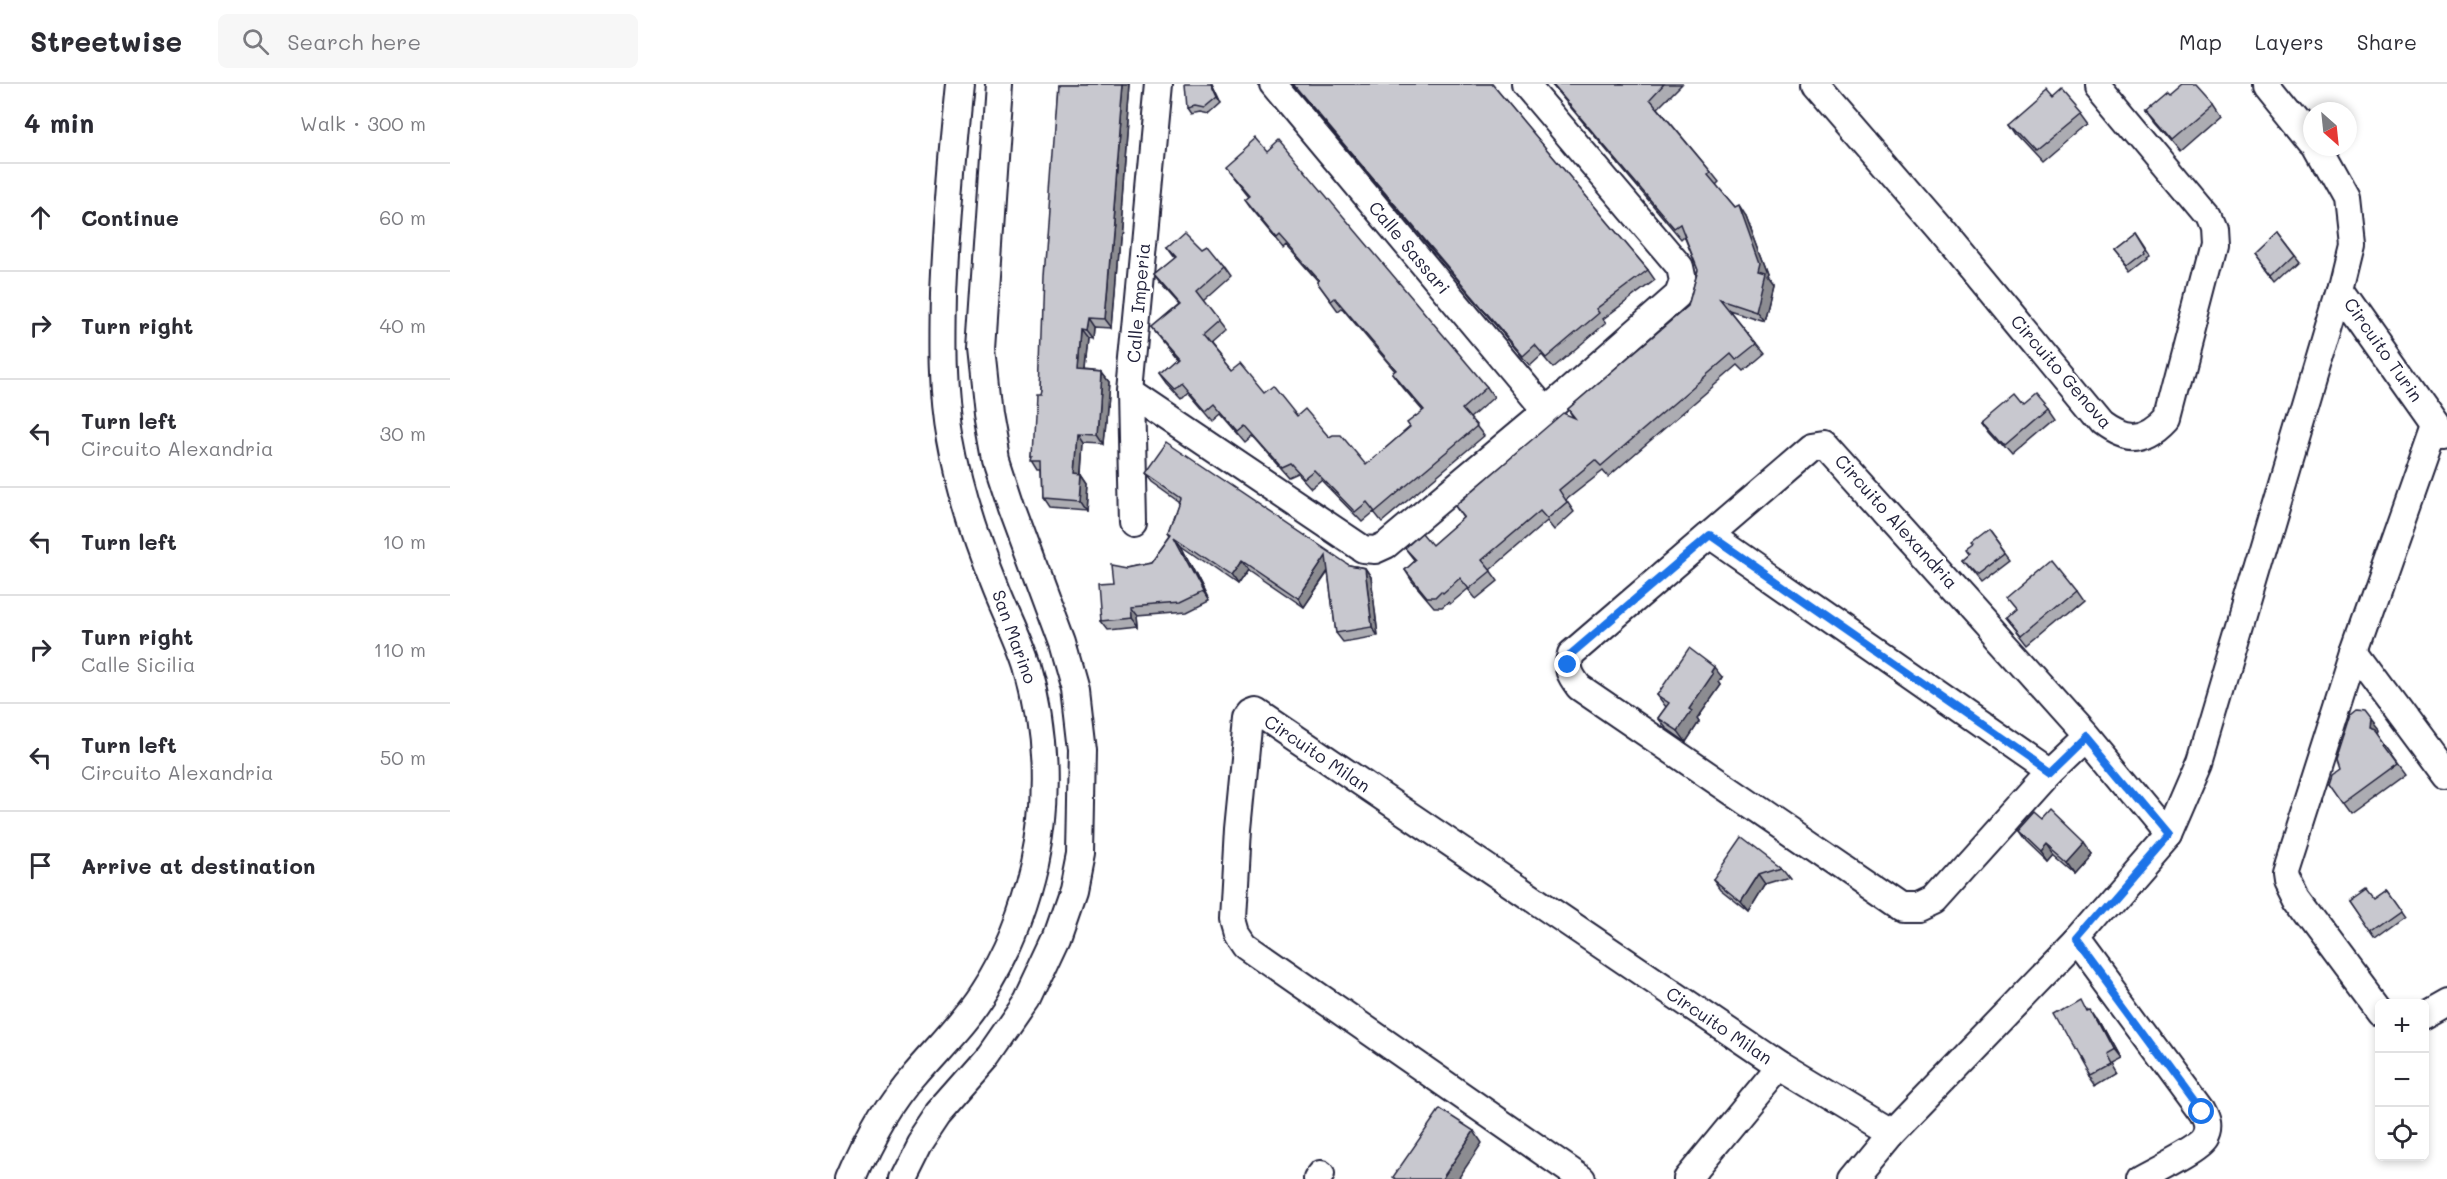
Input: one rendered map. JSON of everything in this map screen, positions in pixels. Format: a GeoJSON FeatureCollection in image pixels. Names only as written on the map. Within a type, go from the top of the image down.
{"type":"FeatureCollection","features":[{"type":"Feature","properties":{"kind":"street","name":"San Marino"},"geometry":{"type":"LineString","coordinates":[[852,1179],[865,1148],[885,1113],[913,1076],[956,1030],[984,992],[1014,933],[1035,864],[1041,830],[1044,783],[1037,705],[1028,667],[996,590],[965,502],[945,401],[942,359],[947,231],[960,84]]}},
{"type":"Feature","properties":{"kind":"street"},"geometry":{"type":"LineString","coordinates":[[900,1179],[918,1143],[938,1113],[989,1054],[1027,1000],[1058,936],[1073,890],[1080,855],[1082,750],[1075,689],[1062,644],[1002,478],[988,414],[981,349],[999,84]]}},
{"type":"Feature","properties":{"kind":"street","name":"Calle Imperia"},"geometry":{"type":"LineString","coordinates":[[1133,523],[1130,392],[1159,84]]}},
{"type":"Feature","properties":{"kind":"street","name":"Calle Sassari"},"geometry":{"type":"LineString","coordinates":[[1273,84],[1546,411]]}},
{"type":"Feature","properties":{"kind":"street"},"geometry":{"type":"LineString","coordinates":[[1130,392],[1363,549],[1375,550],[1386,545],[1546,411],[1678,295],[1683,281],[1680,267],[1525,84]]}},
{"type":"Feature","properties":{"kind":"street","name":"Circuito Genova"},"geometry":{"type":"LineString","coordinates":[[1815,84],[1942,231],[2102,424],[2114,434],[2128,438],[2157,430],[2168,418],[2213,245],[2212,228],[2207,216],[2097,84]]}},
{"type":"Feature","properties":{"kind":"street"},"geometry":{"type":"LineString","coordinates":[[2266,84],[2303,130]]}},
{"type":"Feature","properties":{"kind":"street"},"geometry":{"type":"LineString","coordinates":[[1853,1179],[1891,1133],[2076,941],[2168,835],[2200,761],[2340,289],[2350,244],[2346,199],[2322,156]]}},
{"type":"Feature","properties":{"kind":"street","name":"Circuito Turin"},"geometry":{"type":"LineString","coordinates":[[2340,289],[2441,432]]}},
{"type":"Feature","properties":{"kind":"street"},"geometry":{"type":"LineString","coordinates":[[2375,1005],[2296,897],[2286,877],[2287,860],[2355,651],[2441,432]]}},
{"type":"Feature","properties":{"kind":"street","name":"Circuito Alexandria"},"geometry":{"type":"LineString","coordinates":[[2050,772],[1934,901],[1919,908],[1902,908],[1579,687],[1570,676],[1568,665],[1571,654],[1812,447],[1825,445],[2086,737],[2168,835]]}},
{"type":"Feature","properties":{"kind":"street"},"geometry":{"type":"LineString","coordinates":[[1710,535],[2050,772],[2086,737]]}},
{"type":"Feature","properties":{"kind":"street"},"geometry":{"type":"LineString","coordinates":[[2355,651],[2447,775]]}},
{"type":"Feature","properties":{"kind":"street","name":"Circuito Milan"},"geometry":{"type":"LineString","coordinates":[[1582,1179],[1245,945],[1237,933],[1233,919],[1238,829],[1249,718],[1252,714],[1257,712],[1780,1066],[1891,1133]]}},
{"type":"Feature","properties":{"kind":"street"},"geometry":{"type":"LineString","coordinates":[[2076,941],[2195,1102],[2207,1122],[2207,1130],[2199,1143],[2139,1179]]}},
{"type":"Feature","properties":{"kind":"street"},"geometry":{"type":"LineString","coordinates":[[2429,1013],[2447,1003]]}},
{"type":"Feature","properties":{"kind":"street"},"geometry":{"type":"LineString","coordinates":[[1687,1179],[1780,1066]]}},
{"type":"Feature","properties":{"kind":"building"},"geometry":{"type":"Polygon","coordinates":[[[1058,84],[1124,84],[1105,319],[1087,318],[1085,330],[1080,329],[1077,371],[1102,373],[1098,435],[1078,434],[1075,473],[1082,474],[1080,501],[1044,498],[1043,461],[1033,461],[1034,457],[1032,457],[1035,394],[1039,394],[1040,390],[1044,277],[1058,84]]]}},
{"type":"Feature","properties":{"kind":"building"},"geometry":{"type":"Polygon","coordinates":[[[1185,84],[1211,84],[1217,97],[1204,108],[1195,106],[1187,108],[1185,84]]]}},
{"type":"Feature","properties":{"kind":"building"},"geometry":{"type":"Polygon","coordinates":[[[1293,84],[1492,84],[1648,270],[1596,309],[1599,313],[1546,358],[1535,345],[1523,356],[1293,84]]]}},
{"type":"Feature","properties":{"kind":"building"},"geometry":{"type":"Polygon","coordinates":[[[1552,84],[1664,84],[1650,99],[1711,172],[1708,175],[1735,207],[1739,205],[1760,264],[1758,272],[1765,274],[1756,311],[1720,299],[1756,344],[1736,360],[1731,354],[1601,466],[1595,460],[1559,490],[1567,502],[1547,519],[1540,511],[1482,560],[1491,571],[1469,589],[1460,578],[1443,593],[1441,591],[1435,597],[1427,597],[1405,570],[1416,560],[1405,548],[1422,533],[1432,545],[1464,517],[1455,506],[1563,413],[1575,418],[1568,409],[1688,306],[1698,270],[1680,224],[1674,228],[1552,84]]]}},
{"type":"Feature","properties":{"kind":"building"},"geometry":{"type":"Polygon","coordinates":[[[2182,84],[2197,84],[2214,103],[2172,139],[2147,110],[2182,84]]]}},
{"type":"Feature","properties":{"kind":"building"},"geometry":{"type":"Polygon","coordinates":[[[2062,89],[2081,111],[2034,150],[2009,123],[2047,90],[2053,97],[2062,89]]]}},
{"type":"Feature","properties":{"kind":"building"},"geometry":{"type":"Polygon","coordinates":[[[1256,138],[1267,151],[1279,140],[1487,387],[1462,409],[1477,426],[1375,512],[1367,502],[1355,512],[1314,470],[1304,478],[1290,463],[1281,467],[1246,427],[1239,433],[1214,404],[1206,411],[1181,382],[1174,389],[1159,373],[1177,357],[1152,328],[1180,305],[1154,275],[1176,257],[1167,247],[1185,231],[1202,248],[1207,245],[1224,266],[1196,291],[1219,321],[1202,336],[1231,371],[1240,364],[1264,393],[1273,386],[1297,416],[1305,409],[1329,437],[1341,435],[1366,465],[1410,427],[1407,423],[1424,410],[1392,373],[1396,370],[1335,298],[1331,301],[1317,282],[1319,280],[1280,236],[1277,239],[1244,199],[1249,195],[1224,166],[1256,138]]]}},
{"type":"Feature","properties":{"kind":"building"},"geometry":{"type":"Polygon","coordinates":[[[2134,230],[2145,248],[2144,252],[2126,266],[2111,248],[2134,230]]]}},
{"type":"Feature","properties":{"kind":"building"},"geometry":{"type":"Polygon","coordinates":[[[2276,233],[2295,258],[2273,279],[2254,254],[2276,233]]]}},
{"type":"Feature","properties":{"kind":"building"},"geometry":{"type":"Polygon","coordinates":[[[2014,392],[2023,403],[2035,393],[2048,408],[2005,445],[1982,419],[2014,392]]]}},
{"type":"Feature","properties":{"kind":"building"},"geometry":{"type":"Polygon","coordinates":[[[1166,442],[1349,565],[1365,568],[1372,627],[1336,633],[1326,556],[1298,598],[1242,560],[1231,576],[1174,537],[1203,592],[1180,603],[1129,607],[1130,618],[1101,621],[1098,583],[1113,582],[1111,564],[1127,567],[1151,562],[1171,534],[1168,532],[1180,498],[1144,473],[1166,442]]]}},
{"type":"Feature","properties":{"kind":"building"},"geometry":{"type":"Polygon","coordinates":[[[1988,532],[2005,555],[1976,577],[1962,562],[1969,556],[1966,552],[1973,547],[1971,545],[1988,532]]]}},
{"type":"Feature","properties":{"kind":"building"},"geometry":{"type":"Polygon","coordinates":[[[2053,559],[2077,589],[2021,636],[2006,618],[2015,610],[2006,599],[2053,559]]]}},
{"type":"Feature","properties":{"kind":"building"},"geometry":{"type":"Polygon","coordinates":[[[1689,648],[1714,667],[1711,672],[1713,674],[1689,709],[1692,711],[1678,731],[1658,718],[1669,703],[1657,695],[1689,648]]]}},
{"type":"Feature","properties":{"kind":"building"},"geometry":{"type":"Polygon","coordinates":[[[2357,709],[2365,710],[2372,719],[2371,727],[2377,729],[2399,763],[2343,804],[2329,784],[2332,775],[2339,770],[2336,761],[2351,714],[2357,709]]]}},
{"type":"Feature","properties":{"kind":"building"},"geometry":{"type":"Polygon","coordinates":[[[2051,810],[2084,842],[2066,862],[2046,845],[2040,852],[2018,831],[2035,812],[2043,819],[2051,810]]]}},
{"type":"Feature","properties":{"kind":"building"},"geometry":{"type":"Polygon","coordinates":[[[1742,837],[1781,867],[1759,874],[1741,902],[1713,879],[1742,837]]]}},
{"type":"Feature","properties":{"kind":"building"},"geometry":{"type":"Polygon","coordinates":[[[2366,889],[2373,898],[2386,889],[2401,910],[2370,932],[2349,901],[2366,889]]]}},
{"type":"Feature","properties":{"kind":"building"},"geometry":{"type":"Polygon","coordinates":[[[2083,1000],[2089,1012],[2092,1011],[2112,1049],[2103,1054],[2108,1064],[2090,1074],[2057,1015],[2083,1000]]]}},
{"type":"Feature","properties":{"kind":"building"},"geometry":{"type":"Polygon","coordinates":[[[1440,1109],[1474,1131],[1442,1179],[1396,1179],[1393,1177],[1440,1109]]]}},
{"type":"Feature","properties":{"kind":"route"},"geometry":{"type":"LineString","coordinates":[[1568,665],[1571,654],[1710,535],[2050,772],[2086,737],[2168,835],[2076,941],[2202,1112]]}}]}
